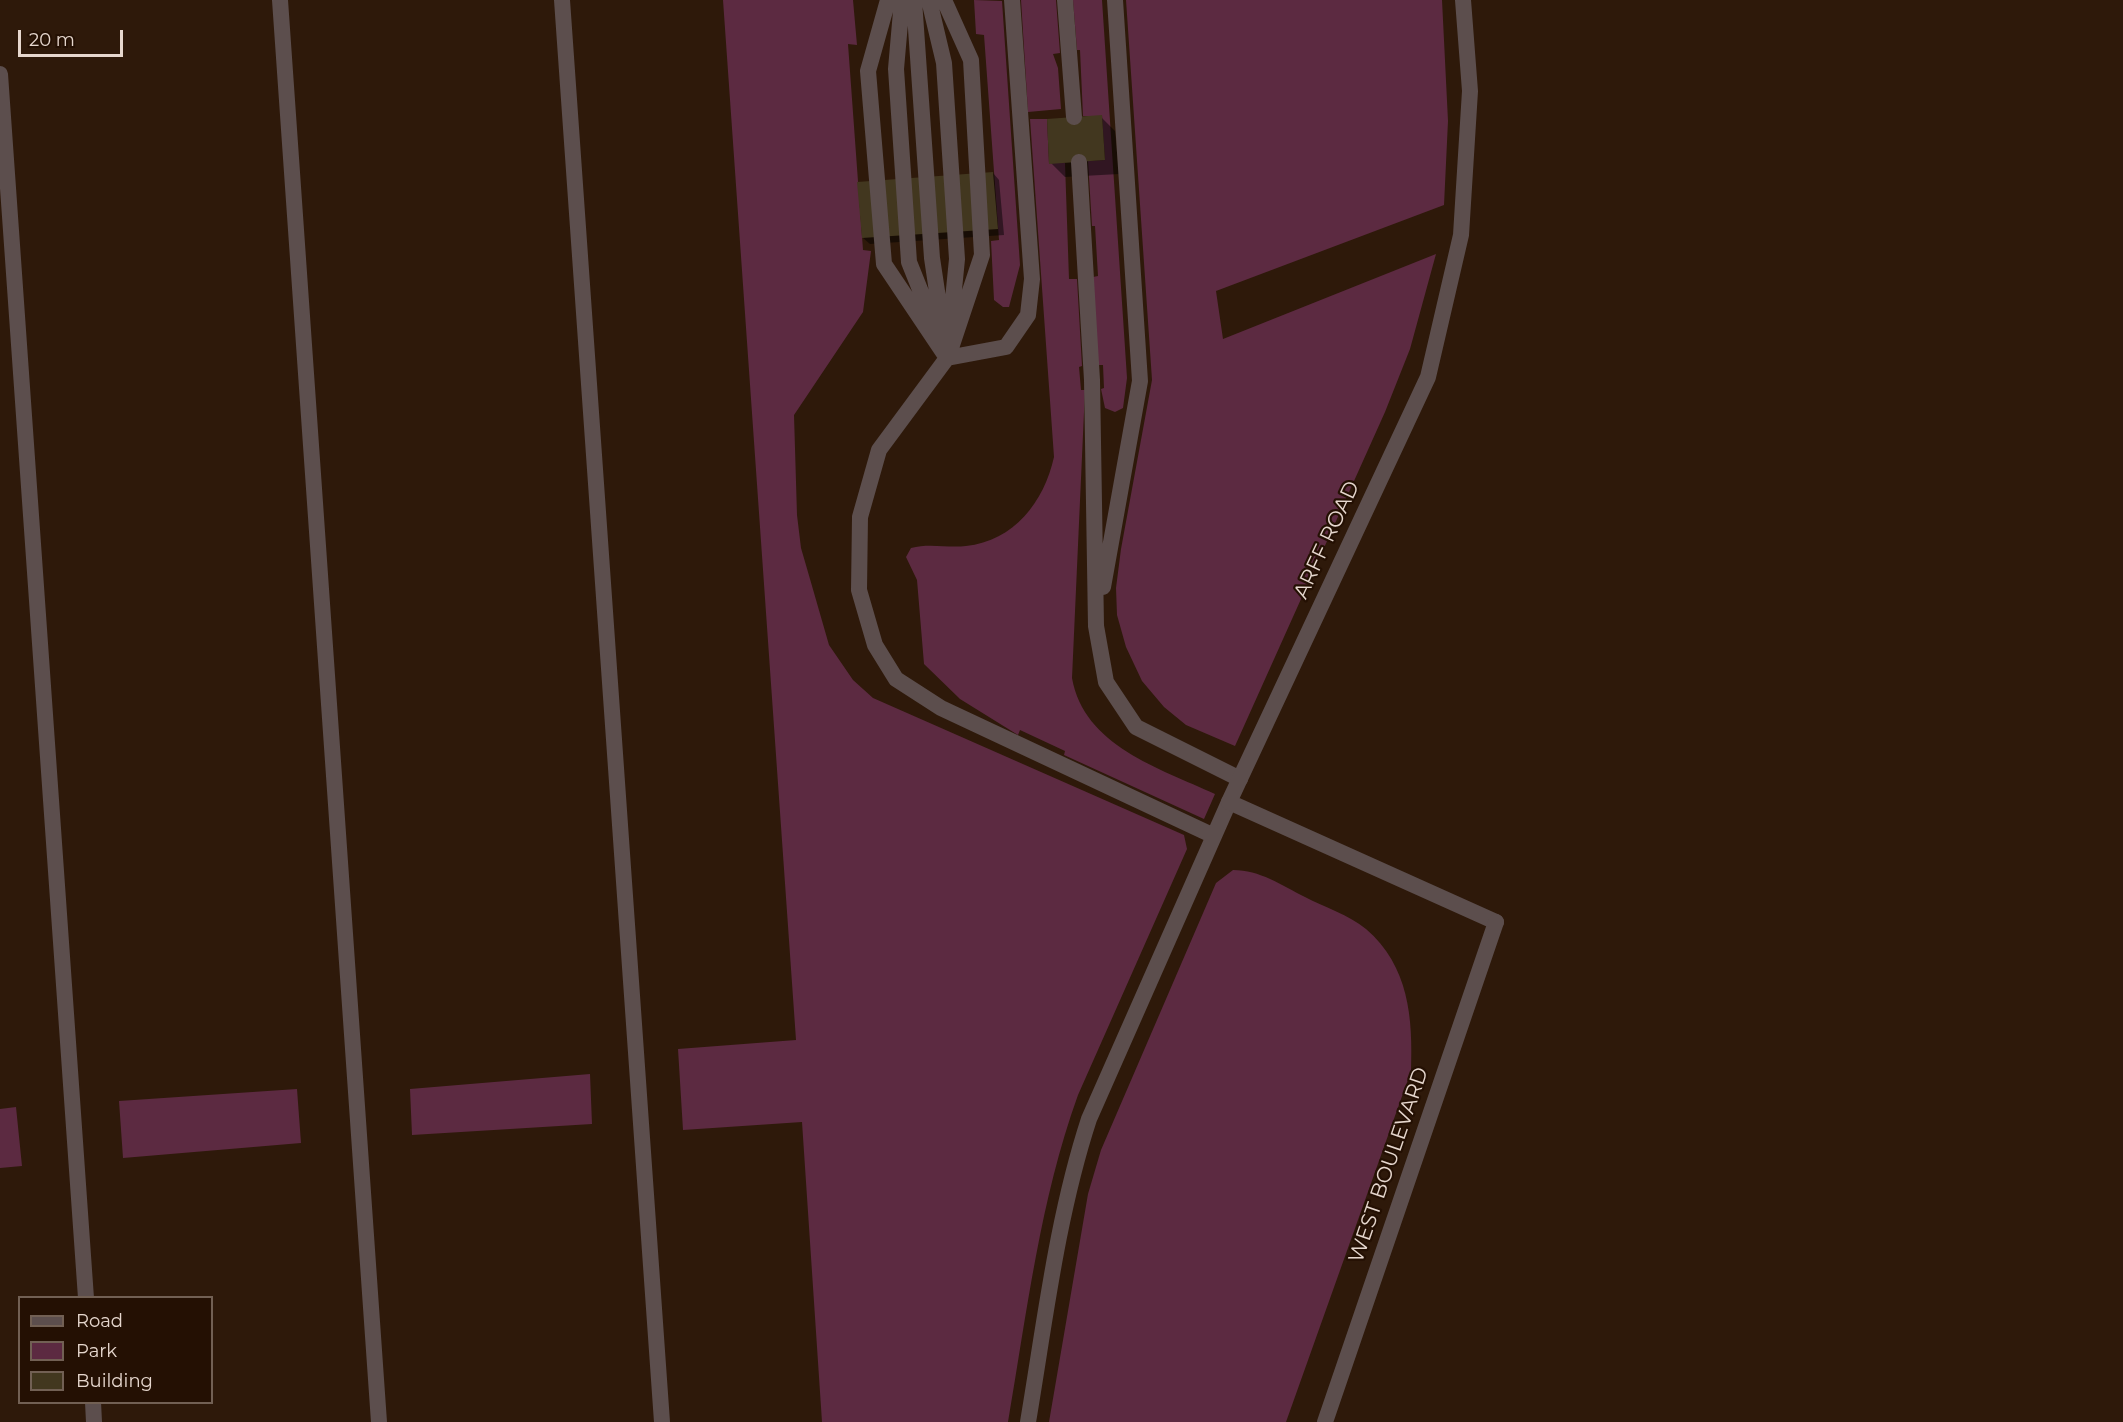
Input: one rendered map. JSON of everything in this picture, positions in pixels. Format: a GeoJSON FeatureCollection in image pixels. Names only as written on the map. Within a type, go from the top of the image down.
{"type":"FeatureCollection","features":[{"type":"Feature","properties":{"kind":"street"},"geometry":{"type":"LineString","coordinates":[[280,0],[380,1422]]}},
{"type":"Feature","properties":{"kind":"street"},"geometry":{"type":"LineString","coordinates":[[562,0],[662,1422]]}},
{"type":"Feature","properties":{"kind":"street"},"geometry":{"type":"LineString","coordinates":[[888,0],[868,71],[884,264],[947,358]]}},
{"type":"Feature","properties":{"kind":"street"},"geometry":{"type":"LineString","coordinates":[[902,0],[896,69],[909,262],[947,358]]}},
{"type":"Feature","properties":{"kind":"street"},"geometry":{"type":"LineString","coordinates":[[914,0],[932,258],[947,358]]}},
{"type":"Feature","properties":{"kind":"street"},"geometry":{"type":"LineString","coordinates":[[929,0],[944,63],[956,247],[947,358]]}},
{"type":"Feature","properties":{"kind":"street"},"geometry":{"type":"LineString","coordinates":[[944,0],[970,60],[982,255],[947,358],[879,450],[860,517],[859,590],[875,645],[896,679],[941,708],[1214,836]]}},
{"type":"Feature","properties":{"kind":"street"},"geometry":{"type":"LineString","coordinates":[[947,358],[1006,347],[1028,315],[1032,279],[1012,0]]}},
{"type":"Feature","properties":{"kind":"street"},"geometry":{"type":"LineString","coordinates":[[1065,0],[1074,117]]}},
{"type":"Feature","properties":{"kind":"street"},"geometry":{"type":"LineString","coordinates":[[1096,626],[1140,381],[1115,0]]}},
{"type":"Feature","properties":{"kind":"street","name":"ARFF ROAD"},"geometry":{"type":"LineString","coordinates":[[1028,1422],[1074,1165],[1089,1119],[1229,802],[1428,377],[1461,236],[1470,91],[1463,0]]}},
{"type":"Feature","properties":{"kind":"street"},"geometry":{"type":"LineString","coordinates":[[0,74],[86,1296]]}},
{"type":"Feature","properties":{"kind":"street"},"geometry":{"type":"LineString","coordinates":[[1079,162],[1092,380],[1096,626],[1106,682],[1136,727],[1240,779]]}},
{"type":"Feature","properties":{"kind":"street","name":"WEST BOULEVARD"},"geometry":{"type":"LineString","coordinates":[[1229,802],[1496,922],[1325,1422]]}},
{"type":"Feature","properties":{"kind":"street"},"geometry":{"type":"LineString","coordinates":[[93,1404],[94,1422]]}},
{"type":"Feature","properties":{"kind":"green space"},"geometry":{"type":"Polygon","coordinates":[[[723,0],[853,0],[857,45],[848,44],[863,250],[871,251],[863,312],[794,415],[797,515],[801,548],[829,645],[853,680],[873,698],[1184,835],[1187,849],[1078,1095],[1065,1135],[1044,1216],[1008,1422],[822,1422],[802,1122],[683,1130],[678,1049],[796,1040],[723,0]]]}},
{"type":"Feature","properties":{"kind":"green space"},"geometry":{"type":"Polygon","coordinates":[[[974,0],[1002,1],[1020,265],[1009,307],[1003,307],[994,300],[991,241],[999,240],[984,35],[976,34],[974,0]]]}},
{"type":"Feature","properties":{"kind":"green space"},"geometry":{"type":"Polygon","coordinates":[[[1021,0],[1056,0],[1060,53],[1053,54],[1058,68],[1061,109],[1028,112],[1021,0]]]}},
{"type":"Feature","properties":{"kind":"green space"},"geometry":{"type":"Polygon","coordinates":[[[1073,0],[1102,0],[1127,378],[1123,408],[1115,412],[1105,408],[1101,389],[1104,388],[1103,365],[1098,365],[1093,277],[1098,276],[1088,161],[1105,160],[1102,116],[1083,116],[1080,50],[1077,50],[1073,0]]]}},
{"type":"Feature","properties":{"kind":"green space"},"geometry":{"type":"Polygon","coordinates":[[[1126,0],[1442,0],[1448,121],[1444,205],[1216,291],[1223,339],[1436,254],[1410,349],[1385,412],[1235,746],[1186,725],[1164,707],[1142,681],[1126,647],[1117,615],[1116,588],[1121,549],[1152,380],[1126,0]]]}},
{"type":"Feature","properties":{"kind":"green space"},"geometry":{"type":"Polygon","coordinates":[[[1030,119],[1047,119],[1049,163],[1065,163],[1069,279],[1077,279],[1082,366],[1079,367],[1081,390],[1085,390],[1072,678],[1079,701],[1092,721],[1108,738],[1148,764],[1215,794],[1204,819],[1064,755],[1065,751],[1020,730],[1018,735],[960,699],[924,664],[917,580],[906,557],[911,548],[966,546],[983,543],[1012,528],[1034,504],[1043,489],[1054,457],[1030,119]]]}},
{"type":"Feature","properties":{"kind":"green space"},"geometry":{"type":"Polygon","coordinates":[[[1233,870],[1261,875],[1344,915],[1366,929],[1380,944],[1400,976],[1405,994],[1411,1032],[1411,1071],[1286,1422],[1049,1422],[1088,1194],[1101,1150],[1216,883],[1233,870]]]}},
{"type":"Feature","properties":{"kind":"green space"},"geometry":{"type":"Polygon","coordinates":[[[590,1074],[592,1124],[412,1135],[410,1089],[590,1074]]]}},
{"type":"Feature","properties":{"kind":"green space"},"geometry":{"type":"Polygon","coordinates":[[[297,1089],[301,1143],[123,1158],[119,1101],[297,1089]]]}},
{"type":"Feature","properties":{"kind":"green space"},"geometry":{"type":"Polygon","coordinates":[[[16,1107],[22,1166],[0,1168],[0,1109],[16,1107]]]}},
{"type":"Feature","properties":{"kind":"building"},"geometry":{"type":"Polygon","coordinates":[[[1102,115],[1105,160],[1049,164],[1047,119],[1102,115]]]}},
{"type":"Feature","properties":{"kind":"building"},"geometry":{"type":"Polygon","coordinates":[[[993,172],[998,229],[862,238],[857,182],[993,172]]]}}]}
